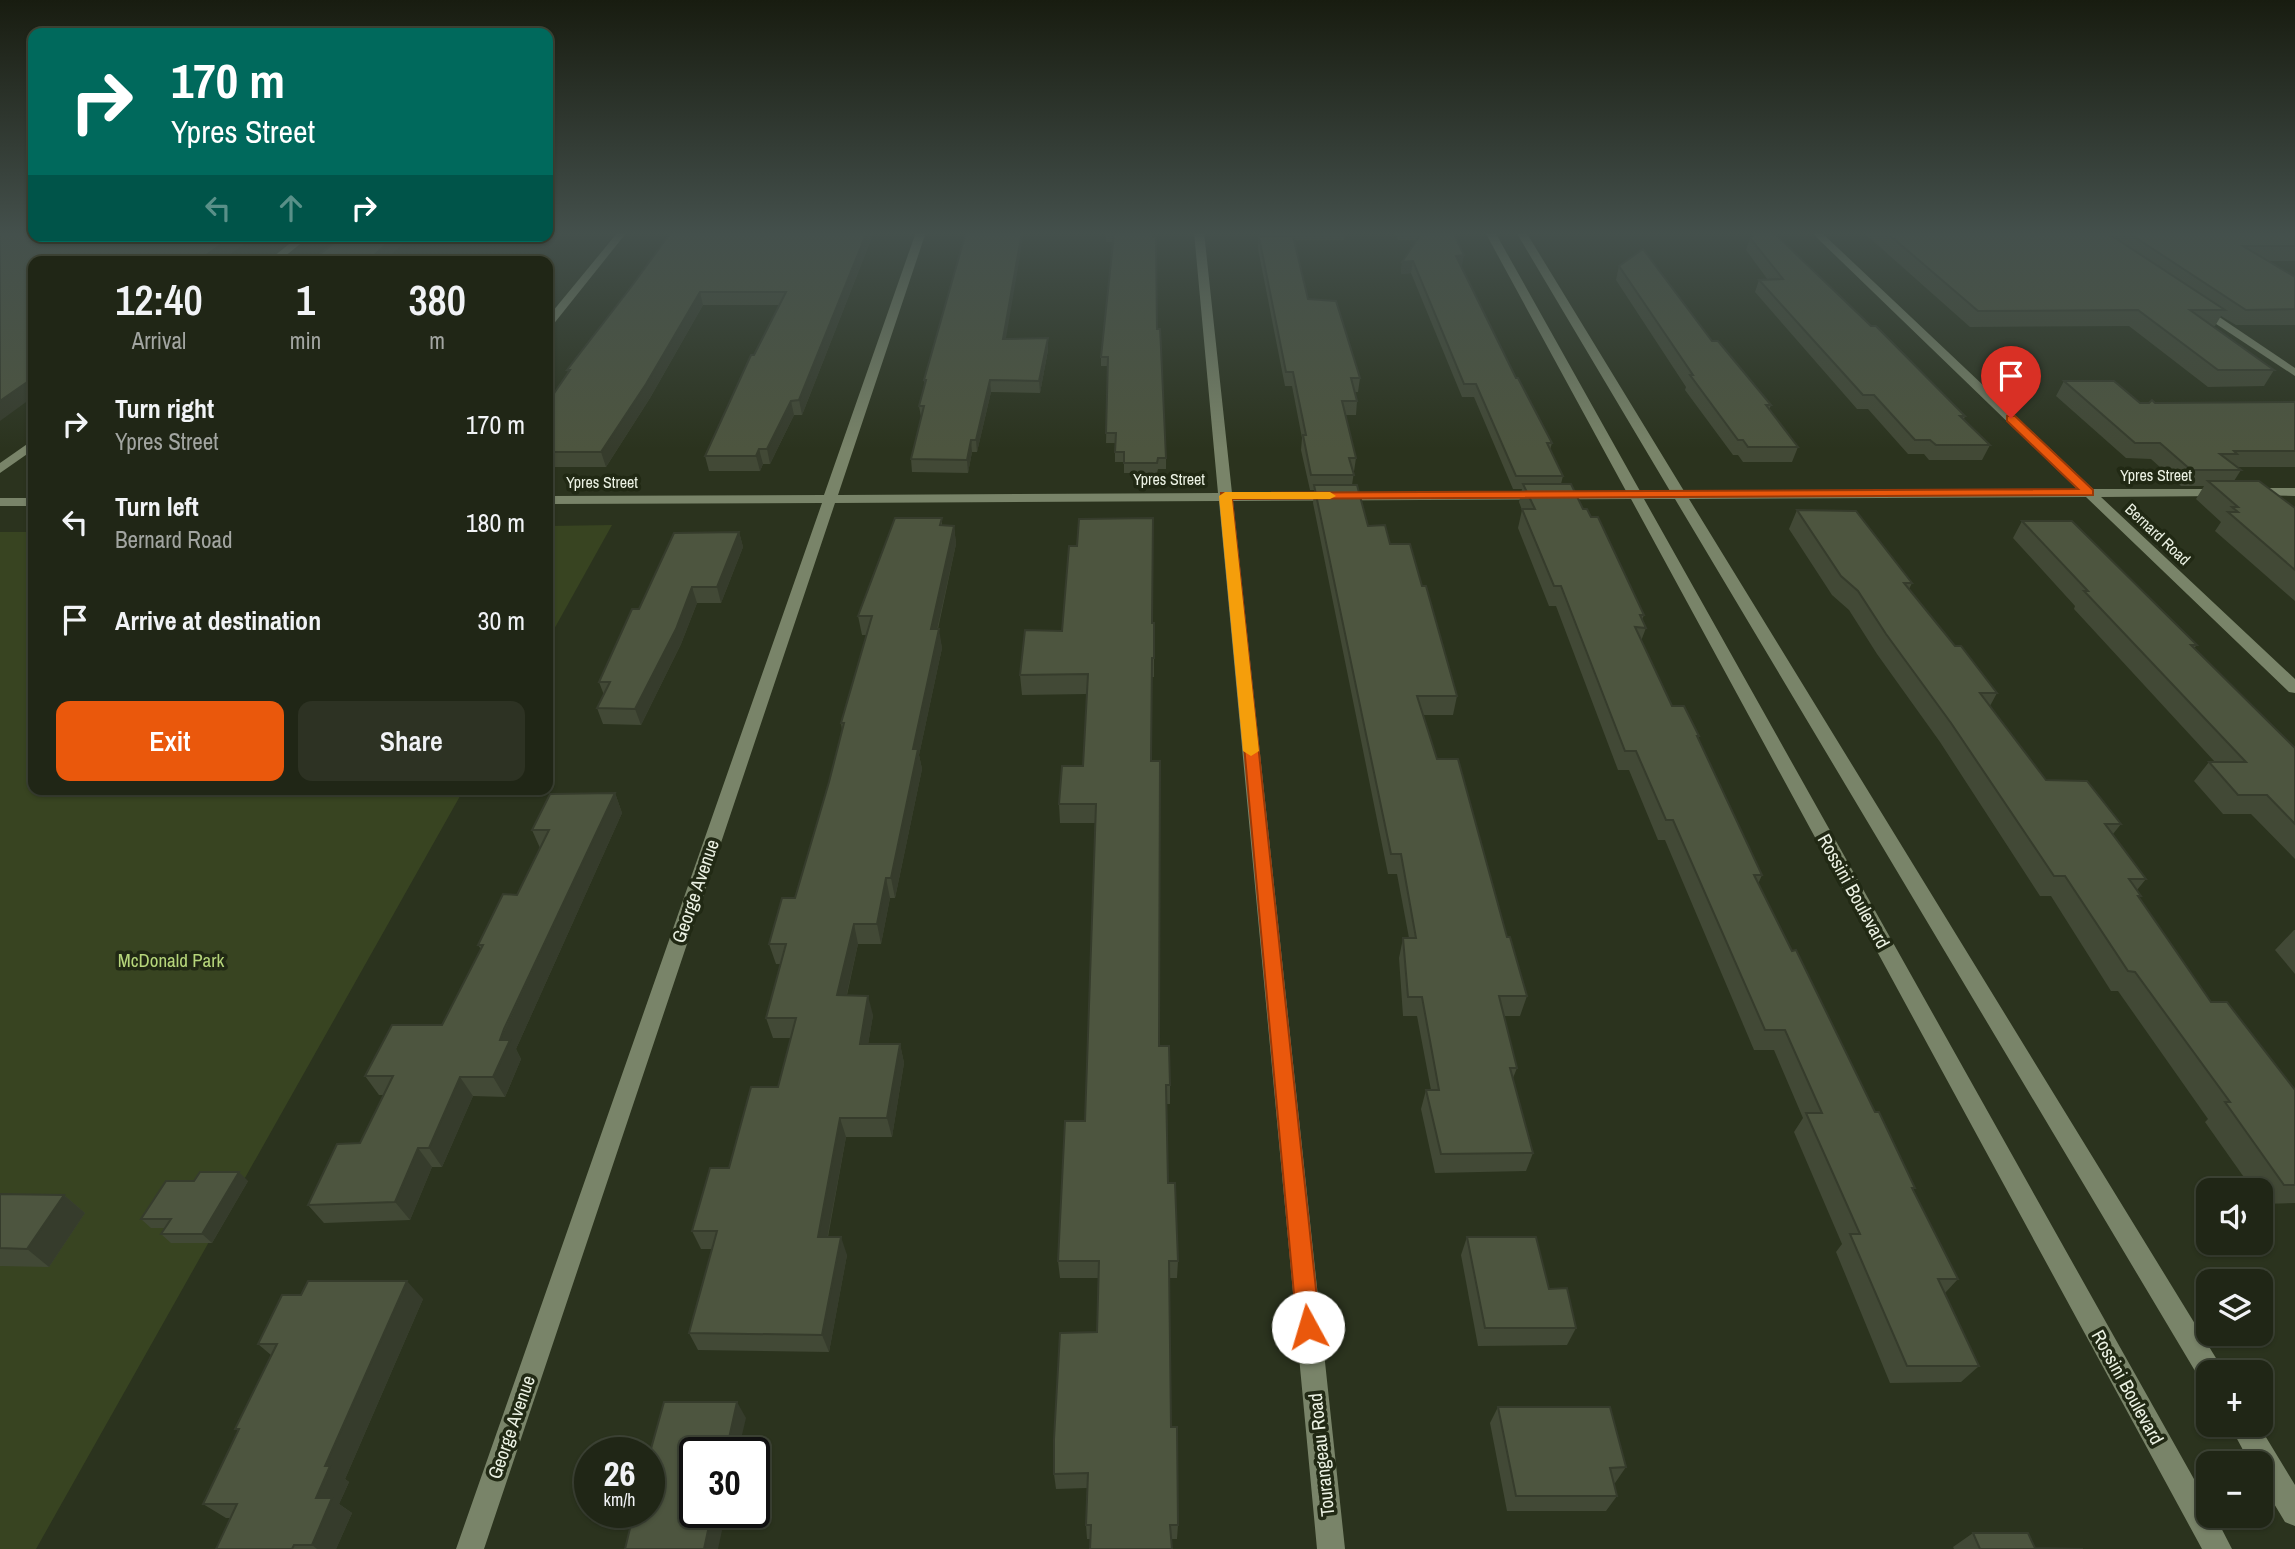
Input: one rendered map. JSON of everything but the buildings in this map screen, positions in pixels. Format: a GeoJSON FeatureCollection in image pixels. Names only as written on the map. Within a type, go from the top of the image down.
{"type":"FeatureCollection","features":[{"type":"Feature","properties":{"kind":"street"},"geometry":{"type":"LineString","coordinates":[[553,318],[564,304]]}},
{"type":"Feature","properties":{"kind":"street","name":"George Avenue"},"geometry":{"type":"LineString","coordinates":[[470,1549],[896,304]]}},
{"type":"Feature","properties":{"kind":"street","name":"Tourangeau Road"},"geometry":{"type":"LineString","coordinates":[[1206,304],[1331,1549]]}},
{"type":"Feature","properties":{"kind":"street","name":"Rossini Boulevard"},"geometry":{"type":"LineString","coordinates":[[1530,304],[2218,1549]]}},
{"type":"Feature","properties":{"kind":"street"},"geometry":{"type":"LineString","coordinates":[[1565,304],[2203,1360]]}},
{"type":"Feature","properties":{"kind":"street","name":"Bernard Road"},"geometry":{"type":"LineString","coordinates":[[1891,304],[2295,688]]}},
{"type":"Feature","properties":{"kind":"street"},"geometry":{"type":"LineString","coordinates":[[2193,304],[2295,373]]}},
{"type":"Feature","properties":{"kind":"street"},"geometry":{"type":"LineString","coordinates":[[0,469],[28,448]]}},
{"type":"Feature","properties":{"kind":"street","name":"Ypres Street"},"geometry":{"type":"LineString","coordinates":[[553,500],[2295,492]]}},
{"type":"Feature","properties":{"kind":"street"},"geometry":{"type":"LineString","coordinates":[[0,502],[28,502]]}},
{"type":"Feature","properties":{"kind":"street"},"geometry":{"type":"LineString","coordinates":[[2250,1437],[2295,1512]]}},
{"type":"Feature","properties":{"kind":"green space"},"geometry":{"type":"Polygon","coordinates":[[[612,525],[553,631],[553,526],[612,525]]]}},
{"type":"Feature","properties":{"kind":"green space","name":"McDonald Park"},"geometry":{"type":"Polygon","coordinates":[[[0,532],[28,532],[28,795],[461,795],[36,1549],[0,1549],[0,532]]]}},
{"type":"Feature","properties":{"kind":"slow traffic"},"geometry":{"type":"LineString","coordinates":[[1251,751],[1225,496],[1330,496]]}},
{"type":"Feature","properties":{"kind":"route"},"geometry":{"type":"LineString","coordinates":[[1308,1327],[1225,496],[2089,492],[2011,418]]}}]}
